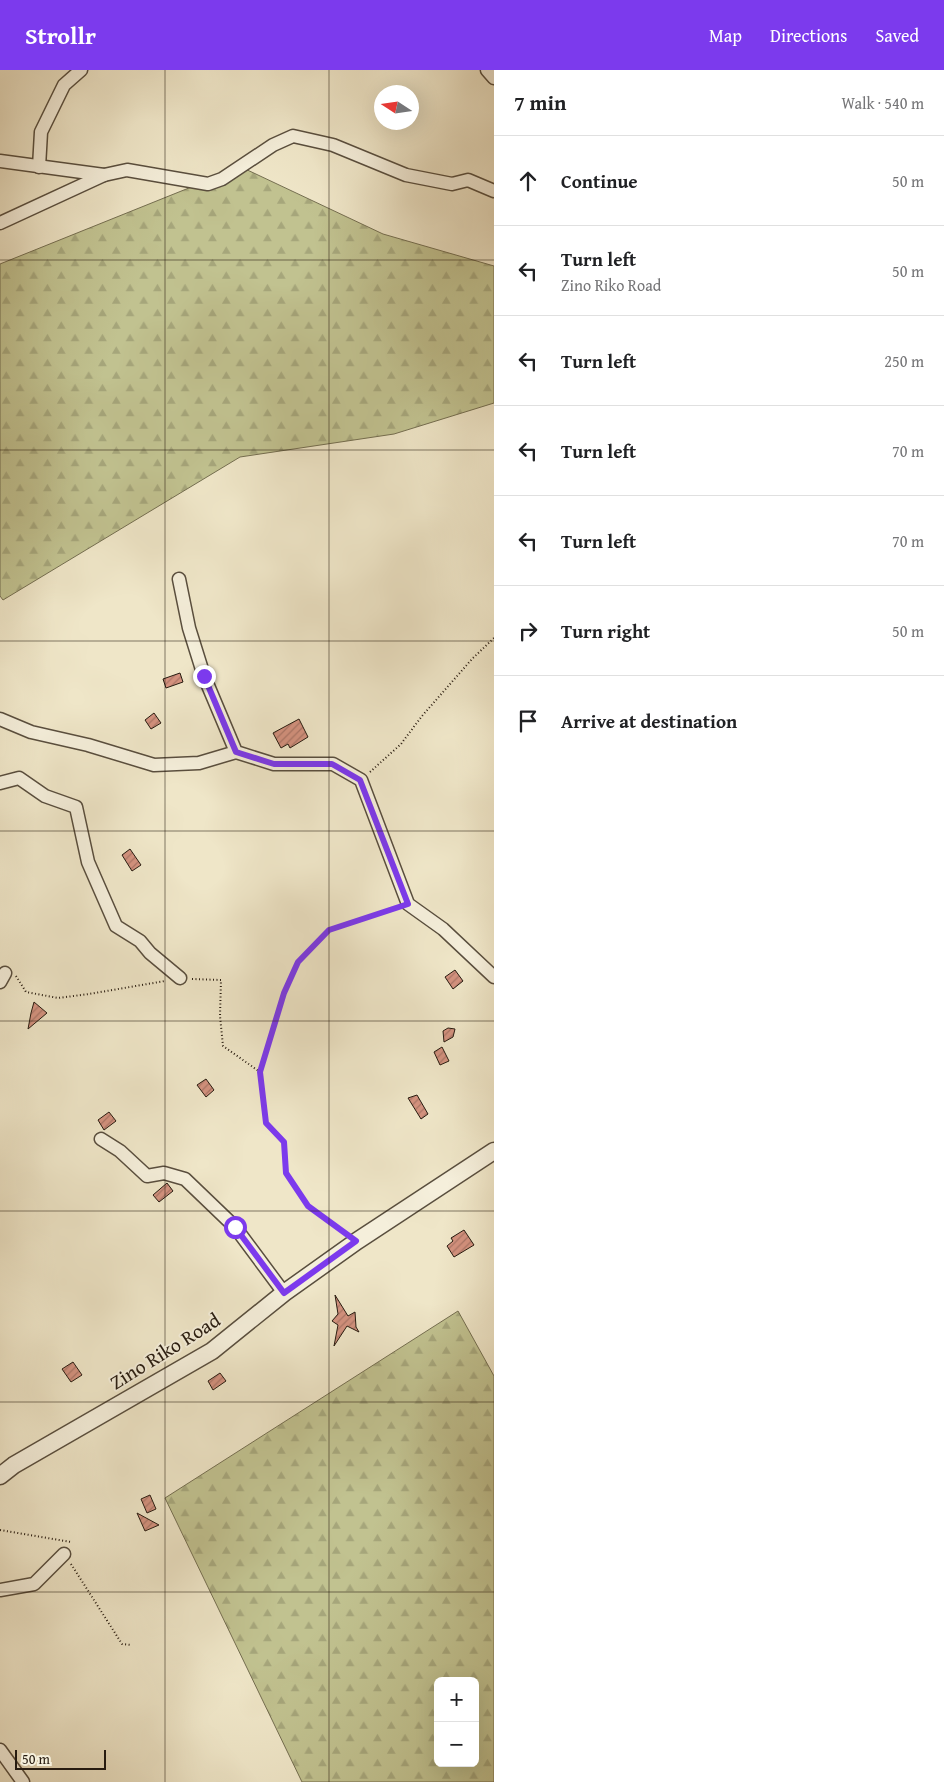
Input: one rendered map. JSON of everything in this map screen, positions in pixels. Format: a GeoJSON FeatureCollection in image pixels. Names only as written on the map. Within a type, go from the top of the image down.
{"type":"FeatureCollection","features":[{"type":"Feature","properties":{"kind":"street"},"geometry":{"type":"LineString","coordinates":[[40,167],[42,132],[64,85],[81,70]]}},
{"type":"Feature","properties":{"kind":"street"},"geometry":{"type":"LineString","coordinates":[[487,70],[494,78]]}},
{"type":"Feature","properties":{"kind":"street"},"geometry":{"type":"LineString","coordinates":[[0,223],[104,175],[127,170],[208,184],[222,179],[273,145],[293,136],[333,145],[406,176],[452,184],[468,180],[494,190]]}},
{"type":"Feature","properties":{"kind":"street"},"geometry":{"type":"LineString","coordinates":[[0,161],[104,175]]}},
{"type":"Feature","properties":{"kind":"street"},"geometry":{"type":"LineString","coordinates":[[179,578],[190,628],[204,676],[236,752]]}},
{"type":"Feature","properties":{"kind":"street"},"geometry":{"type":"LineString","coordinates":[[0,719],[31,732],[88,745],[154,765],[199,763],[236,752],[274,764],[332,764],[360,780],[408,904],[443,929],[494,977]]}},
{"type":"Feature","properties":{"kind":"street"},"geometry":{"type":"LineString","coordinates":[[0,783],[19,778],[45,796],[76,807],[88,862],[116,926],[140,941],[150,953],[180,978]]}},
{"type":"Feature","properties":{"kind":"street"},"geometry":{"type":"LineString","coordinates":[[101,1139],[120,1151],[147,1176],[164,1173],[185,1179],[235,1227],[284,1293]]}},
{"type":"Feature","properties":{"kind":"street","name":"Zino Riko Road"},"geometry":{"type":"LineString","coordinates":[[0,1476],[14,1465],[212,1351],[284,1293],[356,1241],[494,1151]]}},
{"type":"Feature","properties":{"kind":"street"},"geometry":{"type":"LineString","coordinates":[[0,1590],[34,1584],[64,1554]]}},
{"type":"Feature","properties":{"kind":"street"},"geometry":{"type":"LineString","coordinates":[[0,1750],[23,1782]]}},
{"type":"Feature","properties":{"kind":"path"},"geometry":{"type":"LineString","coordinates":[[360,780],[401,744],[422,716],[466,666],[494,638]]}},
{"type":"Feature","properties":{"kind":"path"},"geometry":{"type":"LineString","coordinates":[[356,1241],[308,1206],[286,1173],[284,1142],[266,1123],[260,1072],[284,993],[298,962],[329,930],[408,904]]}},
{"type":"Feature","properties":{"kind":"path"},"geometry":{"type":"LineString","coordinates":[[2,978],[15,974],[26,992],[58,998],[180,978],[221,980],[220,1016],[223,1046],[260,1072]]}},
{"type":"Feature","properties":{"kind":"path"},"geometry":{"type":"LineString","coordinates":[[0,1530],[71,1542],[64,1554],[122,1644],[132,1645]]}},
{"type":"Feature","properties":{"kind":"green space"},"geometry":{"type":"Polygon","coordinates":[[[241,167],[383,234],[494,266],[494,403],[394,434],[240,457],[3,600],[0,596],[0,264],[241,167]]]}},
{"type":"Feature","properties":{"kind":"green space"},"geometry":{"type":"Polygon","coordinates":[[[458,1311],[494,1376],[494,1782],[302,1782],[165,1498],[458,1311]]]}},
{"type":"Feature","properties":{"kind":"building"},"geometry":{"type":"Polygon","coordinates":[[[180,673],[183,682],[166,688],[163,679],[180,673]]]}},
{"type":"Feature","properties":{"kind":"building"},"geometry":{"type":"Polygon","coordinates":[[[154,713],[161,723],[151,729],[145,720],[154,713]]]}},
{"type":"Feature","properties":{"kind":"building"},"geometry":{"type":"Polygon","coordinates":[[[299,719],[308,737],[290,748],[288,744],[281,748],[273,733],[299,719]]]}},
{"type":"Feature","properties":{"kind":"building"},"geometry":{"type":"Polygon","coordinates":[[[130,849],[141,865],[132,871],[122,855],[130,849]]]}},
{"type":"Feature","properties":{"kind":"building"},"geometry":{"type":"Polygon","coordinates":[[[455,970],[463,981],[453,989],[445,977],[455,970]]]}},
{"type":"Feature","properties":{"kind":"building"},"geometry":{"type":"Polygon","coordinates":[[[34,1002],[47,1013],[28,1029],[31,1013],[34,1002]]]}},
{"type":"Feature","properties":{"kind":"building"},"geometry":{"type":"Polygon","coordinates":[[[448,1028],[455,1029],[453,1037],[444,1042],[443,1031],[448,1028]]]}},
{"type":"Feature","properties":{"kind":"building"},"geometry":{"type":"Polygon","coordinates":[[[442,1047],[449,1061],[440,1065],[434,1052],[442,1047]]]}},
{"type":"Feature","properties":{"kind":"building"},"geometry":{"type":"Polygon","coordinates":[[[206,1079],[214,1090],[206,1097],[197,1085],[206,1079]]]}},
{"type":"Feature","properties":{"kind":"building"},"geometry":{"type":"Polygon","coordinates":[[[417,1095],[428,1114],[421,1119],[408,1098],[417,1095]]]}},
{"type":"Feature","properties":{"kind":"building"},"geometry":{"type":"Polygon","coordinates":[[[109,1112],[116,1121],[104,1130],[98,1120],[109,1112]]]}},
{"type":"Feature","properties":{"kind":"building"},"geometry":{"type":"Polygon","coordinates":[[[167,1183],[173,1191],[159,1202],[153,1195],[167,1183]]]}},
{"type":"Feature","properties":{"kind":"building"},"geometry":{"type":"Polygon","coordinates":[[[464,1230],[474,1245],[454,1257],[447,1246],[453,1241],[451,1238],[464,1230]]]}},
{"type":"Feature","properties":{"kind":"building"},"geometry":{"type":"Polygon","coordinates":[[[335,1295],[348,1316],[355,1312],[356,1327],[359,1332],[347,1326],[334,1346],[338,1325],[332,1321],[338,1314],[335,1295]]]}},
{"type":"Feature","properties":{"kind":"building"},"geometry":{"type":"Polygon","coordinates":[[[73,1362],[82,1375],[71,1382],[62,1369],[73,1362]]]}},
{"type":"Feature","properties":{"kind":"building"},"geometry":{"type":"Polygon","coordinates":[[[220,1373],[226,1381],[213,1390],[208,1381],[220,1373]]]}},
{"type":"Feature","properties":{"kind":"building"},"geometry":{"type":"Polygon","coordinates":[[[150,1495],[156,1509],[147,1513],[141,1499],[150,1495]]]}},
{"type":"Feature","properties":{"kind":"building"},"geometry":{"type":"Polygon","coordinates":[[[137,1513],[159,1525],[145,1531],[137,1513]]]}},
{"type":"Feature","properties":{"kind":"route"},"geometry":{"type":"LineString","coordinates":[[204,676],[236,752],[274,764],[332,764],[360,780],[408,904],[329,930],[298,962],[284,993],[260,1072],[266,1123],[284,1142],[286,1173],[308,1206],[356,1241],[284,1293],[235,1227]]}}]}
